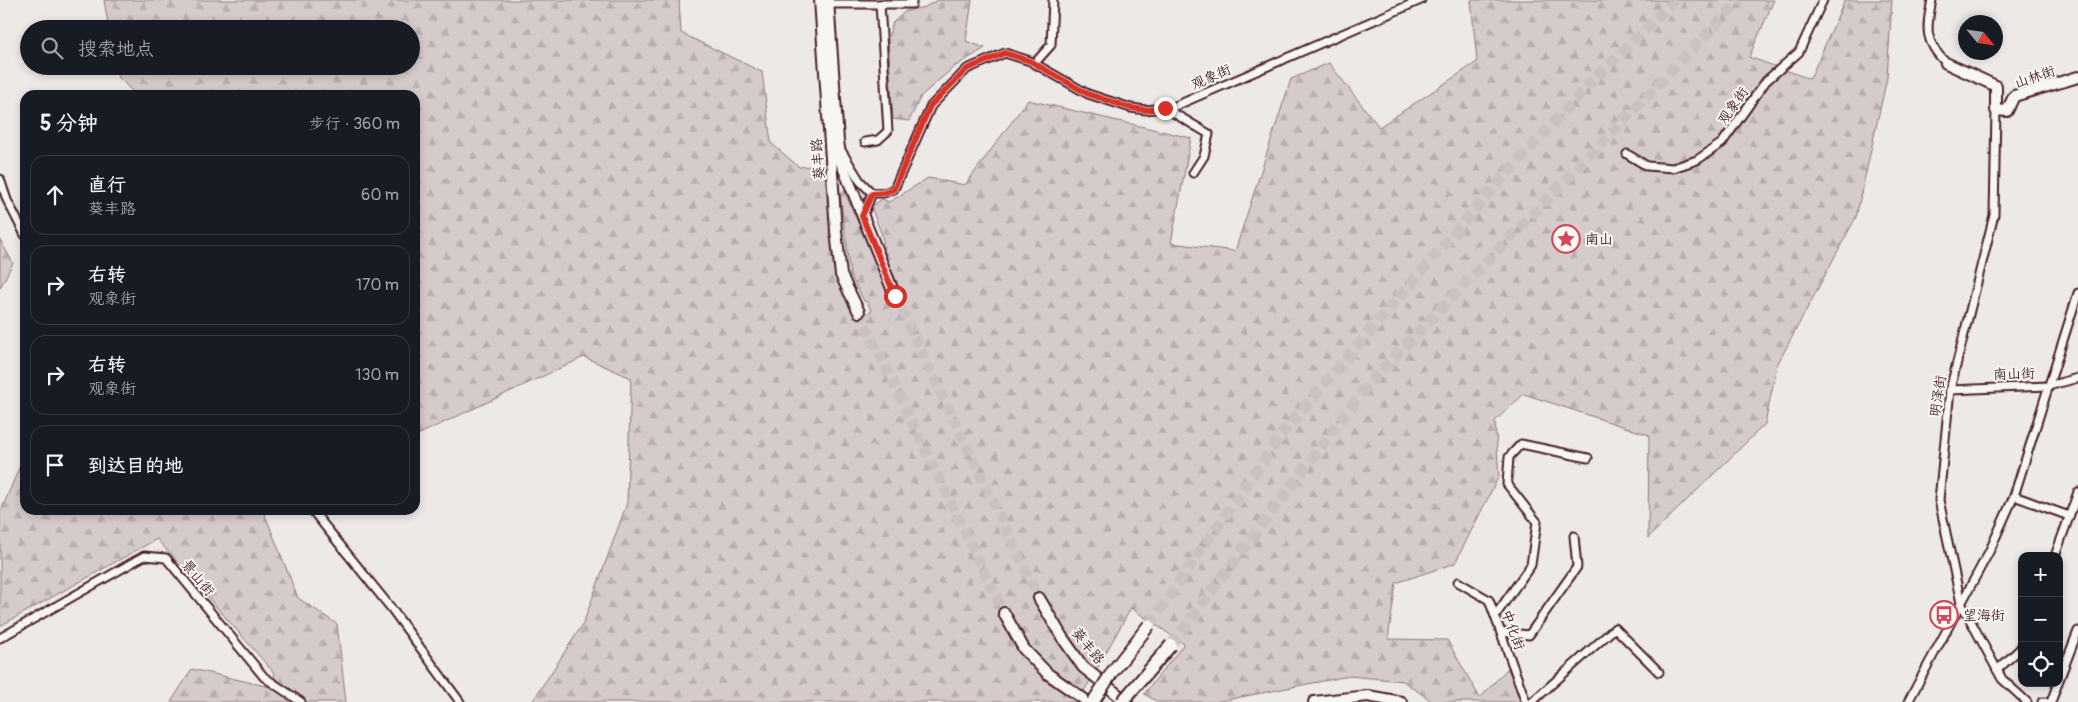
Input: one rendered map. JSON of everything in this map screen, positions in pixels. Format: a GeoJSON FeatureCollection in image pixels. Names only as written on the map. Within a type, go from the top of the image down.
{"type":"FeatureCollection","features":[{"type":"Feature","properties":{"kind":"main road","name":"葵丰路"},"geometry":{"type":"LineString","coordinates":[[826,1],[841,162],[895,296]]}},
{"type":"Feature","properties":{"kind":"main road","name":"葵丰路"},"geometry":{"type":"LineString","coordinates":[[826,1],[836,231],[841,275],[859,312]]}},
{"type":"Feature","properties":{"kind":"main road","name":"山林街"},"geometry":{"type":"LineString","coordinates":[[1946,63],[1996,86],[1996,110],[2007,111],[2014,96],[2078,77]]}},
{"type":"Feature","properties":{"kind":"main road","name":"葵丰路"},"geometry":{"type":"LineString","coordinates":[[1039,598],[1062,637],[1083,667],[1127,702]]}},
{"type":"Feature","properties":{"kind":"main road"},"geometry":{"type":"LineString","coordinates":[[1004,613],[1024,649],[1048,674],[1088,702]]}},
{"type":"Feature","properties":{"kind":"main road"},"geometry":{"type":"LineString","coordinates":[[1093,702],[1149,626]]}},
{"type":"Feature","properties":{"kind":"main road"},"geometry":{"type":"LineString","coordinates":[[1122,702],[1171,645]]}},
{"type":"Feature","properties":{"kind":"main road"},"geometry":{"type":"LineString","coordinates":[[1314,702],[1368,696],[1401,702]]}},
{"type":"Feature","properties":{"kind":"street"},"geometry":{"type":"LineString","coordinates":[[826,1],[912,4],[912,0]]}},
{"type":"Feature","properties":{"kind":"street"},"geometry":{"type":"LineString","coordinates":[[1034,64],[1051,45],[1053,0]]}},
{"type":"Feature","properties":{"kind":"street","name":"观象街"},"geometry":{"type":"LineString","coordinates":[[872,194],[884,193],[894,189],[930,106],[967,69],[1005,53],[1034,64],[1088,94],[1131,108],[1146,110],[1173,107],[1421,0]]}},
{"type":"Feature","properties":{"kind":"street","name":"观象街"},"geometry":{"type":"LineString","coordinates":[[1627,154],[1647,166],[1673,168],[1697,160],[1722,143],[1766,81],[1799,52],[1822,0]]}},
{"type":"Feature","properties":{"kind":"street"},"geometry":{"type":"LineString","coordinates":[[1932,0],[1927,25],[1933,50],[1946,63]]}},
{"type":"Feature","properties":{"kind":"street"},"geometry":{"type":"LineString","coordinates":[[865,142],[878,140],[888,131],[880,4]]}},
{"type":"Feature","properties":{"kind":"street"},"geometry":{"type":"LineString","coordinates":[[1165,108],[1210,134],[1204,156],[1193,173]]}},
{"type":"Feature","properties":{"kind":"street","name":"明泽街"},"geometry":{"type":"LineString","coordinates":[[1996,110],[1994,215],[1950,390],[1939,500],[1962,603],[2002,679],[2027,702]]}},
{"type":"Feature","properties":{"kind":"street"},"geometry":{"type":"LineString","coordinates":[[839,146],[860,181],[872,194],[862,216]]}},
{"type":"Feature","properties":{"kind":"street"},"geometry":{"type":"LineString","coordinates":[[0,179],[7,200],[20,225]]}},
{"type":"Feature","properties":{"kind":"street"},"geometry":{"type":"LineString","coordinates":[[1908,702],[1990,550],[2014,496],[2078,293]]}},
{"type":"Feature","properties":{"kind":"street","name":"南山街"},"geometry":{"type":"LineString","coordinates":[[1950,390],[2048,386],[2078,378]]}},
{"type":"Feature","properties":{"kind":"street"},"geometry":{"type":"LineString","coordinates":[[1495,616],[1531,565],[1537,522],[1507,484],[1509,457],[1521,444],[1588,458]]}},
{"type":"Feature","properties":{"kind":"street"},"geometry":{"type":"LineString","coordinates":[[2056,552],[2078,492]]}},
{"type":"Feature","properties":{"kind":"street"},"geometry":{"type":"LineString","coordinates":[[2014,496],[2069,516]]}},
{"type":"Feature","properties":{"kind":"street"},"geometry":{"type":"LineString","coordinates":[[316,515],[391,608],[460,702]]}},
{"type":"Feature","properties":{"kind":"street"},"geometry":{"type":"LineString","coordinates":[[1501,632],[1529,636],[1577,567],[1574,536]]}},
{"type":"Feature","properties":{"kind":"street","name":"景山街"},"geometry":{"type":"LineString","coordinates":[[0,638],[144,556],[166,558],[264,677],[301,702]]}},
{"type":"Feature","properties":{"kind":"street","name":"中化街"},"geometry":{"type":"LineString","coordinates":[[1458,582],[1490,600],[1526,702]]}},
{"type":"Feature","properties":{"kind":"street"},"geometry":{"type":"LineString","coordinates":[[1532,702],[1615,628],[1659,672]]}},
{"type":"Feature","properties":{"kind":"street"},"geometry":{"type":"LineString","coordinates":[[2063,671],[2078,631]]}},
{"type":"Feature","properties":{"kind":"street"},"geometry":{"type":"LineString","coordinates":[[1997,670],[2018,651]]}},
{"type":"Feature","properties":{"kind":"street"},"geometry":{"type":"LineString","coordinates":[[2051,702],[2057,687]]}},
{"type":"Feature","properties":{"kind":"green space"},"geometry":{"type":"Polygon","coordinates":[[[104,0],[679,0],[681,33],[762,72],[771,143],[799,167],[824,165],[837,274],[858,318],[872,311],[867,302],[864,301],[850,275],[840,193],[844,190],[892,302],[903,297],[885,254],[882,235],[871,207],[882,199],[889,202],[928,178],[965,185],[1028,100],[1191,138],[1171,243],[1235,251],[1291,79],[1329,63],[1379,127],[1477,62],[1471,0],[1774,0],[1749,57],[1810,79],[1845,0],[1892,0],[1887,78],[1856,217],[1777,365],[1765,424],[1648,538],[1649,435],[1524,394],[1495,421],[1499,476],[1455,563],[1396,583],[1388,639],[1447,640],[1480,698],[1508,668],[1520,702],[1433,702],[1403,681],[1349,676],[1215,702],[1158,702],[1144,694],[1184,644],[1131,608],[1078,702],[532,702],[583,624],[627,503],[631,378],[584,357],[420,434],[420,90],[131,90],[118,75],[420,75],[420,20],[107,20],[104,0]]]}},
{"type":"Feature","properties":{"kind":"green space"},"geometry":{"type":"Polygon","coordinates":[[[938,0],[972,0],[966,41],[985,48],[954,67],[921,96],[909,121],[893,119],[888,38],[893,22],[906,11],[925,7],[938,0]]]}},
{"type":"Feature","properties":{"kind":"green space"},"geometry":{"type":"Polygon","coordinates":[[[0,240],[13,263],[0,288],[0,240]]]}},
{"type":"Feature","properties":{"kind":"green space"},"geometry":{"type":"Polygon","coordinates":[[[20,466],[20,515],[265,515],[298,598],[337,624],[346,702],[171,702],[192,669],[270,687],[275,674],[157,539],[0,626],[0,513],[20,466]]]}},
{"type":"Feature","properties":{"kind":"tunnel"},"geometry":{"type":"LineString","coordinates":[[1149,625],[1284,431],[1488,194],[1591,82],[1675,0]]}},
{"type":"Feature","properties":{"kind":"tunnel"},"geometry":{"type":"LineString","coordinates":[[1171,645],[1369,383],[1740,0]]}},
{"type":"Feature","properties":{"kind":"tunnel"},"geometry":{"type":"LineString","coordinates":[[895,296],[1039,598]]}},
{"type":"Feature","properties":{"kind":"tunnel"},"geometry":{"type":"LineString","coordinates":[[859,312],[1004,613]]}},
{"type":"Feature","properties":{"kind":"place","name":"南山"},"geometry":{"type":"Point","coordinates":[1566,239]}},
{"type":"Feature","properties":{"kind":"place","name":"望海街"},"geometry":{"type":"Point","coordinates":[1944,615]}},
{"type":"Feature","properties":{"kind":"route"},"geometry":{"type":"LineString","coordinates":[[895,296],[862,216],[872,194],[884,193],[894,189],[930,106],[967,69],[1005,53],[1030,61],[1088,94],[1131,108],[1146,110],[1165,108]]}}]}
